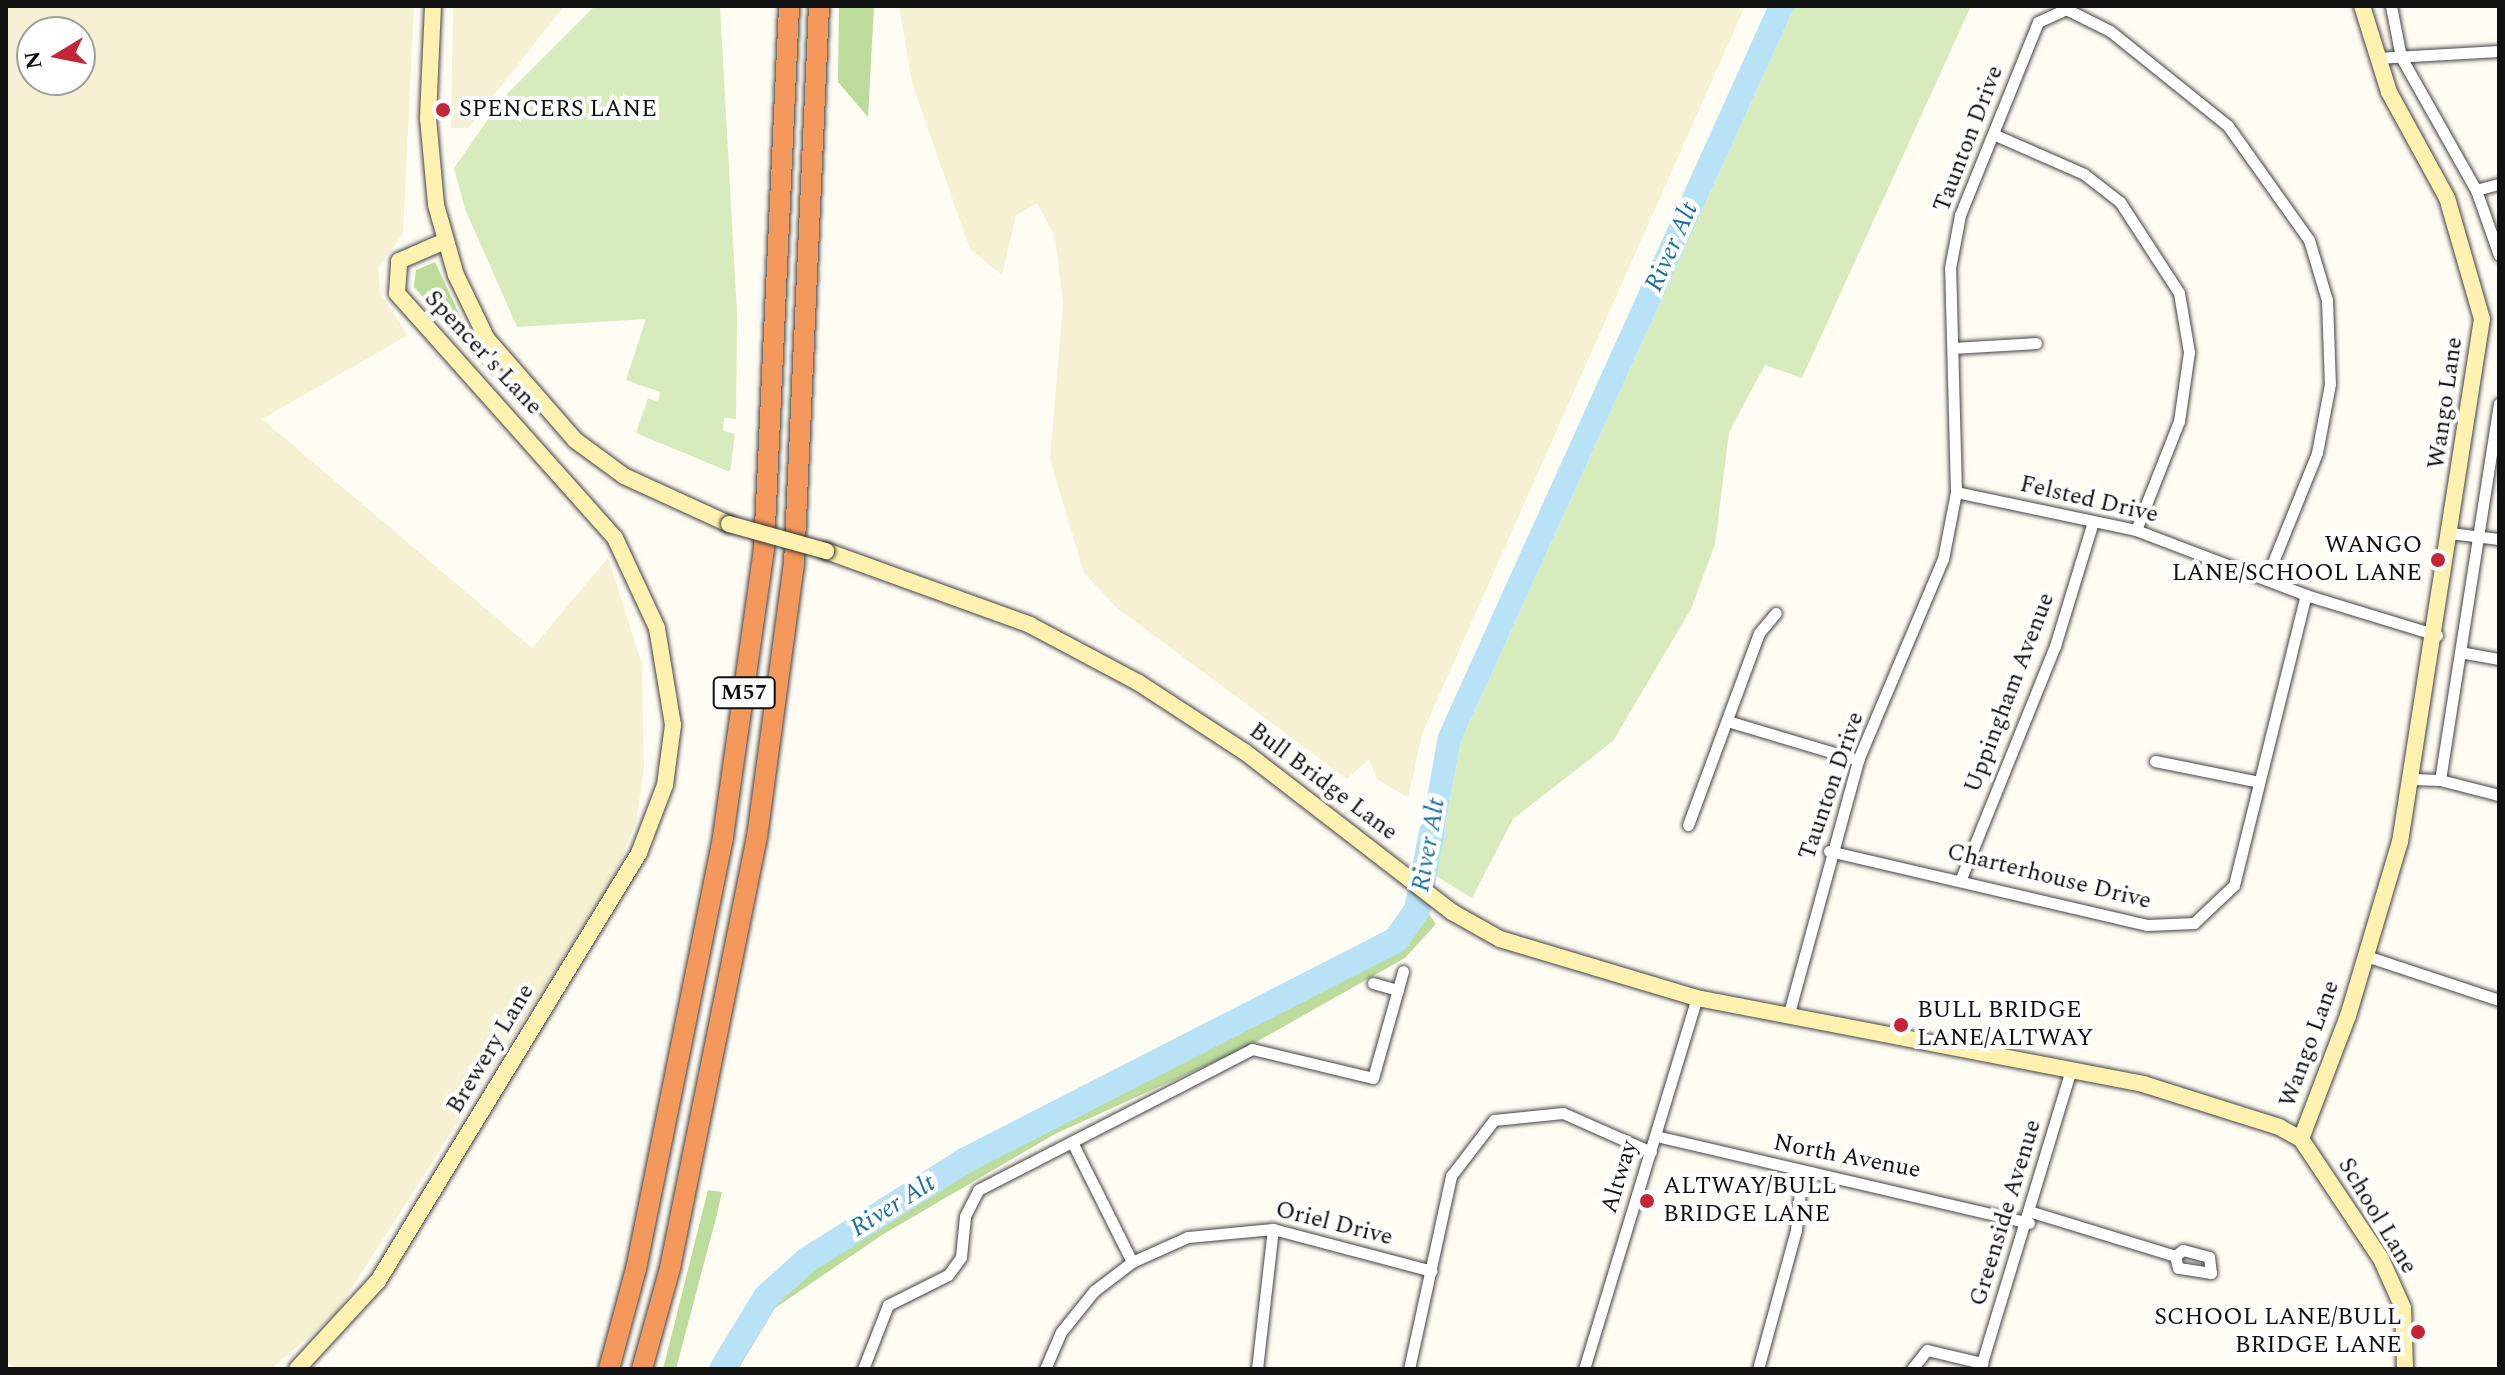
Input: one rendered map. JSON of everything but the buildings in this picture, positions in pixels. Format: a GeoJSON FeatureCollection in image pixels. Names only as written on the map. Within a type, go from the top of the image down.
{"type":"FeatureCollection","features":[{"type":"Feature","properties":{"kind":"highway","name":"M57"},"geometry":{"type":"LineString","coordinates":[[609,1369],[723,837],[764,549],[789,6]]}},
{"type":"Feature","properties":{"kind":"highway","name":"M57"},"geometry":{"type":"LineString","coordinates":[[642,1369],[670,1268],[757,837],[794,565],[819,6]]}},
{"type":"Feature","properties":{"kind":"street"},"geometry":{"type":"LineString","coordinates":[[433,6],[430,162],[445,241]]}},
{"type":"Feature","properties":{"kind":"street","name":"Wango Lane"},"geometry":{"type":"LineString","coordinates":[[2301,1139],[2366,956],[2412,779],[2437,635],[2482,319],[2447,198],[2376,58],[2362,6]]}},
{"type":"Feature","properties":{"kind":"street"},"geometry":{"type":"LineString","coordinates":[[2391,6],[2401,57],[2476,190],[2499,255]]}},
{"type":"Feature","properties":{"kind":"street","name":"Taunton Drive"},"geometry":{"type":"LineString","coordinates":[[1789,1013],[1829,851],[1858,760],[1943,559],[1956,492],[1950,268],[1960,215],[2038,22],[2066,9],[2110,31],[2228,126],[2309,240],[2327,300],[2330,384],[2317,453],[2268,574]]}},
{"type":"Feature","properties":{"kind":"street"},"geometry":{"type":"LineString","coordinates":[[2376,58],[2499,51]]}},
{"type":"Feature","properties":{"kind":"street"},"geometry":{"type":"LineString","coordinates":[[1993,134],[2084,174],[2120,202],[2179,293],[2189,352],[2179,421],[2136,530]]}},
{"type":"Feature","properties":{"kind":"street"},"geometry":{"type":"LineString","coordinates":[[2476,190],[2499,184]]}},
{"type":"Feature","properties":{"kind":"street","name":"Bull Bridge Lane"},"geometry":{"type":"LineString","coordinates":[[445,241],[487,339],[543,410],[624,476],[729,524],[826,551],[1030,625],[1139,683],[1245,752],[1436,899],[1500,939],[1697,998],[1789,1013],[2199,1099],[2301,1139]]}},
{"type":"Feature","properties":{"kind":"street","name":"Spencer's Lane"},"geometry":{"type":"LineString","coordinates":[[445,241],[399,261],[397,293],[615,538],[657,628],[673,725]]}},
{"type":"Feature","properties":{"kind":"street"},"geometry":{"type":"LineString","coordinates":[[1954,348],[2036,343]]}},
{"type":"Feature","properties":{"kind":"street","name":"Wango Lane"},"geometry":{"type":"LineString","coordinates":[[2440,780],[2465,653],[2476,538],[2499,404]]}},
{"type":"Feature","properties":{"kind":"street","name":"Felsted Drive"},"geometry":{"type":"LineString","coordinates":[[1956,492],[2136,530],[2268,574],[2306,595],[2437,635]]}},
{"type":"Feature","properties":{"kind":"street","name":"Uppingham Avenue"},"geometry":{"type":"LineString","coordinates":[[1962,876],[2036,698],[2093,522]]}},
{"type":"Feature","properties":{"kind":"street"},"geometry":{"type":"LineString","coordinates":[[2450,533],[2499,539]]}},
{"type":"Feature","properties":{"kind":"street","name":"Charterhouse Drive"},"geometry":{"type":"LineString","coordinates":[[1829,851],[1962,876],[2147,925],[2194,923],[2234,885],[2306,595]]}},
{"type":"Feature","properties":{"kind":"street"},"geometry":{"type":"LineString","coordinates":[[1688,825],[1731,722],[1759,633],[1776,613]]}},
{"type":"Feature","properties":{"kind":"street"},"geometry":{"type":"LineString","coordinates":[[2465,653],[2499,659]]}},
{"type":"Feature","properties":{"kind":"street"},"geometry":{"type":"LineString","coordinates":[[1731,722],[1858,760]]}},
{"type":"Feature","properties":{"kind":"street","name":"Brewery Lane"},"geometry":{"type":"LineString","coordinates":[[297,1369],[378,1281],[639,853],[665,785],[673,725]]}},
{"type":"Feature","properties":{"kind":"street"},"geometry":{"type":"LineString","coordinates":[[2155,761],[2259,782]]}},
{"type":"Feature","properties":{"kind":"street"},"geometry":{"type":"LineString","coordinates":[[2412,779],[2440,780],[2499,795]]}},
{"type":"Feature","properties":{"kind":"street"},"geometry":{"type":"LineString","coordinates":[[2366,956],[2499,1000]]}},
{"type":"Feature","properties":{"kind":"street"},"geometry":{"type":"LineString","coordinates":[[863,1369],[888,1305],[948,1275],[961,1257],[965,1216],[978,1190],[1252,1049],[1373,1078],[1403,971]]}},
{"type":"Feature","properties":{"kind":"street"},"geometry":{"type":"LineString","coordinates":[[1373,983],[1398,990]]}},
{"type":"Feature","properties":{"kind":"street","name":"Altway"},"geometry":{"type":"LineString","coordinates":[[1584,1369],[1697,998]]}},
{"type":"Feature","properties":{"kind":"street","name":"Greenside Avenue"},"geometry":{"type":"LineString","coordinates":[[1981,1366],[2030,1217],[2071,1070]]}},
{"type":"Feature","properties":{"kind":"street"},"geometry":{"type":"LineString","coordinates":[[1409,1369],[1451,1176],[1494,1120],[1563,1113],[1651,1152]]}},
{"type":"Feature","properties":{"kind":"street","name":"North Avenue"},"geometry":{"type":"LineString","coordinates":[[1656,1136],[1802,1172],[2030,1217],[2175,1256]]}},
{"type":"Feature","properties":{"kind":"street","name":"School Lane"},"geometry":{"type":"LineString","coordinates":[[2301,1139],[2381,1259],[2403,1308],[2405,1369]]}},
{"type":"Feature","properties":{"kind":"street"},"geometry":{"type":"LineString","coordinates":[[1072,1142],[1132,1262]]}},
{"type":"Feature","properties":{"kind":"street"},"geometry":{"type":"LineString","coordinates":[[1758,1369],[1796,1230],[1802,1172]]}},
{"type":"Feature","properties":{"kind":"street"},"geometry":{"type":"LineString","coordinates":[[1257,1369],[1273,1229]]}},
{"type":"Feature","properties":{"kind":"street","name":"Oriel Drive"},"geometry":{"type":"LineString","coordinates":[[1045,1369],[1061,1332],[1094,1291],[1132,1262],[1188,1237],[1273,1229],[1432,1271]]}},
{"type":"Feature","properties":{"kind":"street"},"geometry":{"type":"LineString","coordinates":[[1912,1369],[1927,1350],[1981,1366]]}},
{"type":"Feature","properties":{"kind":"shaded area"},"geometry":{"type":"Polygon","coordinates":[[[6,6],[414,6],[403,234],[378,267],[380,293],[408,335],[262,419],[532,648],[608,558],[642,664],[644,768],[636,823],[609,886],[335,1314],[271,1369],[16,1369],[6,1361],[6,6]]]}},
{"type":"Feature","properties":{"kind":"shaded area"},"geometry":{"type":"Polygon","coordinates":[[[453,6],[564,6],[468,128],[451,128],[453,6]]]}},
{"type":"Feature","properties":{"kind":"shaded area"},"geometry":{"type":"Polygon","coordinates":[[[899,6],[1745,6],[1422,734],[1408,798],[1377,779],[1369,759],[1347,779],[1116,607],[1084,573],[1050,459],[1063,303],[1055,237],[1037,203],[1016,215],[1002,275],[970,249],[912,83],[899,6]]]}},
{"type":"Feature","properties":{"kind":"green space"},"geometry":{"type":"Polygon","coordinates":[[[595,6],[720,6],[737,314],[736,419],[724,418],[723,431],[735,434],[730,472],[636,433],[648,398],[658,402],[660,392],[626,380],[646,319],[517,327],[465,209],[454,168],[503,98],[595,6]]]}},
{"type":"Feature","properties":{"kind":"green space"},"geometry":{"type":"Polygon","coordinates":[[[839,6],[874,6],[868,117],[838,82],[839,6]]]}},
{"type":"Feature","properties":{"kind":"green space"},"geometry":{"type":"Polygon","coordinates":[[[1795,6],[1971,6],[1802,378],[1765,365],[1729,432],[1715,544],[1691,609],[1613,741],[1513,819],[1472,898],[1436,876],[1461,741],[1795,6]]]}},
{"type":"Feature","properties":{"kind":"green space"},"geometry":{"type":"Polygon","coordinates":[[[435,262],[481,361],[499,384],[414,287],[416,270],[435,262]]]}},
{"type":"Feature","properties":{"kind":"green space"},"geometry":{"type":"Polygon","coordinates":[[[1423,906],[1436,924],[1405,958],[1249,1046],[1055,1134],[882,1235],[775,1308],[739,1368],[731,1369],[775,1296],[827,1253],[1008,1148],[1273,1010],[1279,1016],[1276,1009],[1400,943],[1411,946],[1403,939],[1423,906]]]}},
{"type":"Feature","properties":{"kind":"green space"},"geometry":{"type":"Polygon","coordinates":[[[708,1190],[722,1192],[716,1218],[676,1369],[663,1369],[708,1190]]]}},
{"type":"Feature","properties":{"kind":"water"},"geometry":{"type":"Polygon","coordinates":[[[1768,6],[1795,6],[1461,741],[1436,876],[1416,861],[1438,735],[1768,6]]]}},
{"type":"Feature","properties":{"kind":"waterway","name":"River Alt"},"geometry":{"type":"LineString","coordinates":[[722,1369],[766,1297],[807,1260],[964,1161],[1396,940],[1417,910],[1432,832]]}},
{"type":"Feature","properties":{"kind":"place","name":"SPENCERS LANE"},"geometry":{"type":"Point","coordinates":[443,110]}},
{"type":"Feature","properties":{"kind":"place","name":"WANGO LANE/SCHOOL LANE"},"geometry":{"type":"Point","coordinates":[2438,560]}},
{"type":"Feature","properties":{"kind":"place","name":"BULL BRIDGE LANE/ALTWAY"},"geometry":{"type":"Point","coordinates":[1901,1025]}},
{"type":"Feature","properties":{"kind":"place","name":"ALTWAY/BULL BRIDGE LANE"},"geometry":{"type":"Point","coordinates":[1647,1201]}},
{"type":"Feature","properties":{"kind":"place","name":"SCHOOL LANE/BULL BRIDGE LANE"},"geometry":{"type":"Point","coordinates":[2418,1332]}}]}
